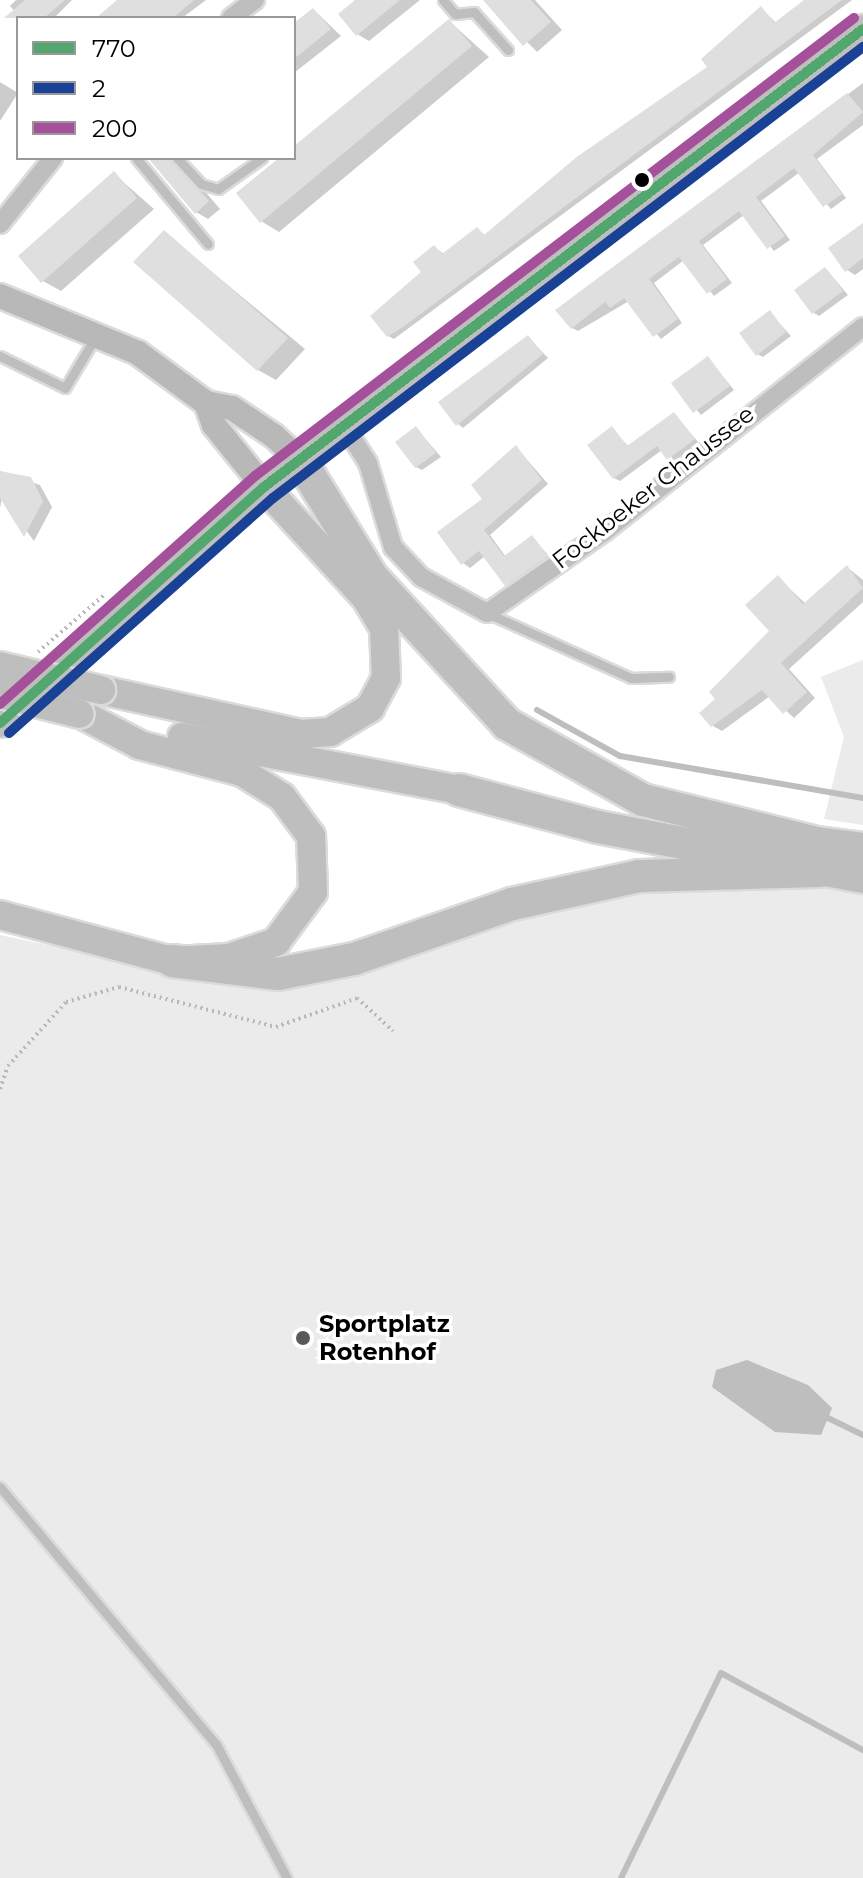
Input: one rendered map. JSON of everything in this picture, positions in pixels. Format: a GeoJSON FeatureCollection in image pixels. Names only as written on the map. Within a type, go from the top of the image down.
{"type":"FeatureCollection","features":[{"type":"Feature","properties":{"kind":"highway"},"geometry":{"type":"LineString","coordinates":[[300,460],[372,577],[434,653],[507,724],[643,800],[818,857],[863,877]]}},
{"type":"Feature","properties":{"kind":"highway"},"geometry":{"type":"LineString","coordinates":[[459,790],[818,857]]}},
{"type":"Feature","properties":{"kind":"highway"},"geometry":{"type":"LineString","coordinates":[[172,961],[278,974],[354,959],[512,904],[639,876],[818,857],[863,849]]}},
{"type":"Feature","properties":{"kind":"main road"},"geometry":{"type":"LineString","coordinates":[[0,723],[264,487],[863,29]]}},
{"type":"Feature","properties":{"kind":"main road"},"geometry":{"type":"LineString","coordinates":[[0,666],[301,734],[330,732],[370,708],[386,678],[384,628],[349,577],[264,487]]}},
{"type":"Feature","properties":{"kind":"main road"},"geometry":{"type":"LineString","coordinates":[[0,694],[83,715],[459,790]]}},
{"type":"Feature","properties":{"kind":"main road"},"geometry":{"type":"LineString","coordinates":[[0,915],[172,961],[256,951],[294,926],[316,874],[311,836],[264,783],[140,745],[83,715]]}},
{"type":"Feature","properties":{"kind":"street"},"geometry":{"type":"LineString","coordinates":[[234,16],[255,0]]}},
{"type":"Feature","properties":{"kind":"street"},"geometry":{"type":"LineString","coordinates":[[0,224],[51,160]]}},
{"type":"Feature","properties":{"kind":"street"},"geometry":{"type":"LineString","coordinates":[[0,296],[138,353],[206,403],[232,408],[300,460]]}},
{"type":"Feature","properties":{"kind":"street","name":"Fockbeker Chaussee"},"geometry":{"type":"LineString","coordinates":[[487,613],[604,532],[863,327]]}},
{"type":"Feature","properties":{"kind":"street"},"geometry":{"type":"LineString","coordinates":[[206,403],[214,425],[264,487]]}},
{"type":"Feature","properties":{"kind":"street"},"geometry":{"type":"LineString","coordinates":[[345,427],[368,463],[393,547],[421,577],[487,613]]}},
{"type":"Feature","properties":{"kind":"lane"},"geometry":{"type":"LineString","coordinates":[[443,0],[455,14],[474,12],[508,50]]}},
{"type":"Feature","properties":{"kind":"lane"},"geometry":{"type":"LineString","coordinates":[[138,160],[208,244]]}},
{"type":"Feature","properties":{"kind":"lane"},"geometry":{"type":"LineString","coordinates":[[179,160],[201,184],[218,189],[259,160]]}},
{"type":"Feature","properties":{"kind":"lane"},"geometry":{"type":"LineString","coordinates":[[0,356],[65,388],[96,336]]}},
{"type":"Feature","properties":{"kind":"lane"},"geometry":{"type":"LineString","coordinates":[[487,613],[631,678],[669,677]]}},
{"type":"Feature","properties":{"kind":"lane"},"geometry":{"type":"LineString","coordinates":[[0,1487],[216,1744],[248,1792],[287,1878]]}},
{"type":"Feature","properties":{"kind":"path"},"geometry":{"type":"LineString","coordinates":[[0,1089],[8,1066],[66,1002],[119,987],[276,1027],[357,998],[393,1031]]}},
{"type":"Feature","properties":{"kind":"shaded area"},"geometry":{"type":"Polygon","coordinates":[[[863,660],[863,825],[824,819],[844,737],[821,677],[863,660]]]}},
{"type":"Feature","properties":{"kind":"shaded area"},"geometry":{"type":"Polygon","coordinates":[[[809,881],[863,890],[863,1878],[0,1878],[0,935],[213,980],[548,903],[679,883],[809,881]]]}},
{"type":"Feature","properties":{"kind":"shaded area"},"geometry":{"type":"Polygon","coordinates":[[[747,1360],[808,1385],[832,1408],[821,1435],[775,1432],[712,1387],[716,1370],[747,1360]]]}},
{"type":"Feature","properties":{"kind":"building"},"geometry":{"type":"Polygon","coordinates":[[[25,0],[65,0],[46,16],[4,18],[25,0]]]}},
{"type":"Feature","properties":{"kind":"building"},"geometry":{"type":"Polygon","coordinates":[[[117,0],[194,0],[175,16],[98,16],[117,0]]]}},
{"type":"Feature","properties":{"kind":"building"},"geometry":{"type":"Polygon","coordinates":[[[355,0],[400,0],[356,36],[338,14],[355,0]]]}},
{"type":"Feature","properties":{"kind":"building"},"geometry":{"type":"Polygon","coordinates":[[[483,0],[531,0],[551,22],[523,46],[483,0]]]}},
{"type":"Feature","properties":{"kind":"building"},"geometry":{"type":"Polygon","coordinates":[[[804,0],[842,0],[403,327],[387,337],[370,316],[421,272],[413,262],[434,245],[442,254],[477,227],[484,235],[578,156],[707,67],[701,59],[761,6],[774,23],[804,0]]]}},
{"type":"Feature","properties":{"kind":"building"},"geometry":{"type":"Polygon","coordinates":[[[313,8],[331,29],[296,57],[296,21],[313,8]]]}},
{"type":"Feature","properties":{"kind":"building"},"geometry":{"type":"Polygon","coordinates":[[[449,19],[472,46],[260,223],[236,193],[277,160],[296,160],[296,144],[449,19]]]}},
{"type":"Feature","properties":{"kind":"building"},"geometry":{"type":"Polygon","coordinates":[[[847,93],[863,112],[813,155],[842,194],[823,207],[794,168],[756,197],[785,236],[767,249],[739,211],[699,241],[727,279],[707,294],[679,257],[649,279],[678,319],[653,337],[624,298],[610,308],[605,302],[571,329],[555,310],[847,93]]]}},
{"type":"Feature","properties":{"kind":"building"},"geometry":{"type":"Polygon","coordinates":[[[150,160],[172,160],[209,201],[195,214],[150,160]]]}},
{"type":"Feature","properties":{"kind":"building"},"geometry":{"type":"Polygon","coordinates":[[[114,171],[137,198],[41,283],[18,256],[114,171]]]}},
{"type":"Feature","properties":{"kind":"building"},"geometry":{"type":"Polygon","coordinates":[[[863,223],[863,258],[845,272],[828,248],[863,223]]]}},
{"type":"Feature","properties":{"kind":"building"},"geometry":{"type":"Polygon","coordinates":[[[164,230],[288,338],[257,371],[133,262],[164,230]]]}},
{"type":"Feature","properties":{"kind":"building"},"geometry":{"type":"Polygon","coordinates":[[[825,267],[843,291],[812,314],[794,290],[825,267]]]}},
{"type":"Feature","properties":{"kind":"building"},"geometry":{"type":"Polygon","coordinates":[[[770,310],[786,332],[756,356],[739,333],[770,310]]]}},
{"type":"Feature","properties":{"kind":"building"},"geometry":{"type":"Polygon","coordinates":[[[528,335],[543,354],[456,426],[438,402],[528,335]]]}},
{"type":"Feature","properties":{"kind":"building"},"geometry":{"type":"Polygon","coordinates":[[[708,356],[730,386],[693,413],[671,383],[708,356]]]}},
{"type":"Feature","properties":{"kind":"building"},"geometry":{"type":"Polygon","coordinates":[[[674,412],[695,439],[667,460],[657,446],[613,479],[587,445],[612,426],[627,446],[674,412]]]}},
{"type":"Feature","properties":{"kind":"building"},"geometry":{"type":"Polygon","coordinates":[[[416,426],[436,453],[415,468],[395,442],[416,426]]]}},
{"type":"Feature","properties":{"kind":"building"},"geometry":{"type":"Polygon","coordinates":[[[516,445],[542,480],[484,530],[504,556],[532,535],[548,556],[505,586],[479,551],[461,565],[437,532],[482,499],[471,485],[516,445]]]}},
{"type":"Feature","properties":{"kind":"building"},"geometry":{"type":"Polygon","coordinates":[[[0,471],[31,477],[43,501],[24,537],[0,498],[0,471]]]}},
{"type":"Feature","properties":{"kind":"building"},"geometry":{"type":"Polygon","coordinates":[[[847,565],[863,588],[781,663],[807,692],[783,714],[762,690],[711,727],[699,713],[715,699],[709,692],[769,631],[745,605],[778,575],[803,604],[847,565]]]}},
{"type":"Feature","properties":{"kind":"waterway"},"geometry":{"type":"LineString","coordinates":[[537,710],[620,756],[863,798]]}},
{"type":"Feature","properties":{"kind":"waterway"},"geometry":{"type":"LineString","coordinates":[[828,1418],[863,1435]]}},
{"type":"Feature","properties":{"kind":"waterway"},"geometry":{"type":"LineString","coordinates":[[621,1878],[721,1673],[863,1750]]}},
{"type":"Feature","properties":{"kind":"transit line","name":"200"},"geometry":{"type":"LineString","coordinates":[[0,704],[255,476],[854,18]]}},
{"type":"Feature","properties":{"kind":"transit line","name":"770"},"geometry":{"type":"LineString","coordinates":[[0,723],[264,487],[863,29]]}},
{"type":"Feature","properties":{"kind":"transit line","name":"2"},"geometry":{"type":"LineString","coordinates":[[9,733],[273,498],[863,47]]}},
{"type":"Feature","properties":{"kind":"place","name":"Sportplatz Rotenhof"},"geometry":{"type":"Point","coordinates":[303,1338]}}]}
